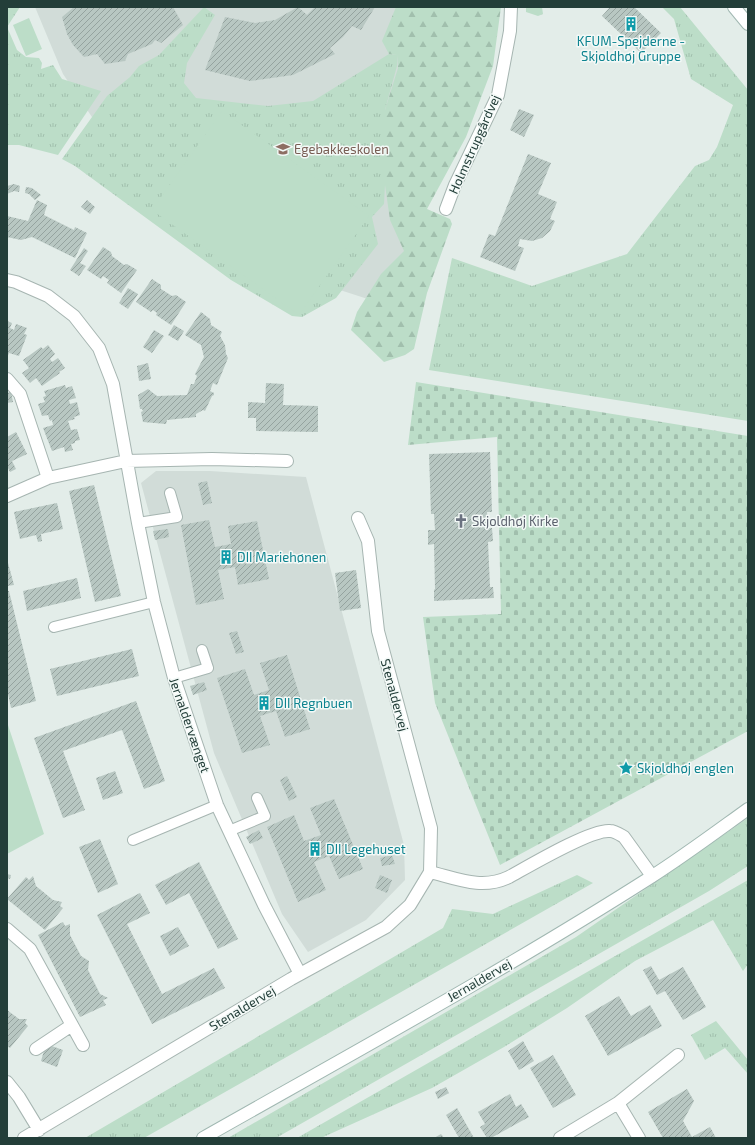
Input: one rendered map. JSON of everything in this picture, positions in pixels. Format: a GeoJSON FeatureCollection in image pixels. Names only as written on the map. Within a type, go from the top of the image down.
{"type":"FeatureCollection","features":[{"type":"Feature","properties":{"kind":"street","name":"Holmstrupgårdvej"},"geometry":{"type":"LineString","coordinates":[[446,209],[455,185],[498,95],[510,31],[511,7]]}},
{"type":"Feature","properties":{"kind":"street"},"geometry":{"type":"LineString","coordinates":[[734,7],[748,24]]}},
{"type":"Feature","properties":{"kind":"street","name":"Jernaldervænget"},"geometry":{"type":"LineString","coordinates":[[7,280],[16,282],[48,296],[74,316],[99,348],[113,384],[126,461],[154,602],[174,678],[217,805],[264,905],[300,974]]}},
{"type":"Feature","properties":{"kind":"street"},"geometry":{"type":"LineString","coordinates":[[7,379],[20,394],[48,478]]}},
{"type":"Feature","properties":{"kind":"street"},"geometry":{"type":"LineString","coordinates":[[7,496],[48,478],[126,461],[212,459],[287,461]]}},
{"type":"Feature","properties":{"kind":"street","name":"Stenaldervej"},"geometry":{"type":"LineString","coordinates":[[24,1138],[300,974],[386,926],[410,905],[430,872],[431,828],[378,631],[368,541],[358,518]]}},
{"type":"Feature","properties":{"kind":"street","name":"Jernaldervej"},"geometry":{"type":"LineString","coordinates":[[203,1138],[537,947],[652,876],[748,809]]}},
{"type":"Feature","properties":{"kind":"street"},"geometry":{"type":"LineString","coordinates":[[430,872],[473,883],[483,884],[496,882],[509,877],[590,834],[609,831],[624,837],[652,876]]}},
{"type":"Feature","properties":{"kind":"street"},"geometry":{"type":"LineString","coordinates":[[7,929],[30,949],[83,1045]]}},
{"type":"Feature","properties":{"kind":"street"},"geometry":{"type":"LineString","coordinates":[[36,1049],[72,1025]]}},
{"type":"Feature","properties":{"kind":"street"},"geometry":{"type":"LineString","coordinates":[[560,1138],[618,1103],[678,1055]]}},
{"type":"Feature","properties":{"kind":"street"},"geometry":{"type":"LineString","coordinates":[[7,1082],[19,1097],[39,1130]]}},
{"type":"Feature","properties":{"kind":"street"},"geometry":{"type":"LineString","coordinates":[[618,1103],[639,1138]]}},
{"type":"Feature","properties":{"kind":"lane"},"geometry":{"type":"LineString","coordinates":[[138,523],[177,517],[170,493]]}},
{"type":"Feature","properties":{"kind":"lane"},"geometry":{"type":"LineString","coordinates":[[54,627],[154,602]]}},
{"type":"Feature","properties":{"kind":"lane"},"geometry":{"type":"LineString","coordinates":[[174,678],[208,668],[202,650]]}},
{"type":"Feature","properties":{"kind":"lane"},"geometry":{"type":"LineString","coordinates":[[229,830],[265,816],[257,798]]}},
{"type":"Feature","properties":{"kind":"lane"},"geometry":{"type":"LineString","coordinates":[[133,840],[217,805]]}},
{"type":"Feature","properties":{"kind":"shaded area","name":"Egebakkeskolen"},"geometry":{"type":"Polygon","coordinates":[[[35,7],[491,7],[394,291],[377,302],[306,279],[98,126],[63,74],[35,7]]]}},
{"type":"Feature","properties":{"kind":"shaded area"},"geometry":{"type":"Polygon","coordinates":[[[156,471],[210,471],[306,477],[404,845],[405,880],[366,920],[308,952],[282,914],[214,753],[141,483],[156,471]]]}},
{"type":"Feature","properties":{"kind":"green space"},"geometry":{"type":"Polygon","coordinates":[[[7,7],[20,7],[7,27],[7,7]]]}},
{"type":"Feature","properties":{"kind":"green space"},"geometry":{"type":"Polygon","coordinates":[[[204,7],[215,15],[187,63],[184,83],[196,98],[268,106],[313,101],[389,54],[397,55],[397,66],[385,110],[384,204],[372,217],[378,244],[336,298],[302,317],[292,316],[231,280],[75,166],[62,159],[107,96],[130,77],[139,66],[159,55],[204,7]]]}},
{"type":"Feature","properties":{"kind":"green space"},"geometry":{"type":"Polygon","coordinates":[[[396,7],[501,7],[493,66],[466,137],[427,209],[450,219],[452,224],[427,293],[414,349],[405,355],[384,362],[351,330],[357,312],[381,274],[404,251],[390,220],[385,185],[385,110],[398,68],[397,55],[389,54],[382,41],[396,7]]]}},
{"type":"Feature","properties":{"kind":"green space"},"geometry":{"type":"Polygon","coordinates":[[[526,7],[542,7],[543,14],[538,16],[526,12],[526,7]]]}},
{"type":"Feature","properties":{"kind":"green space"},"geometry":{"type":"Polygon","coordinates":[[[662,7],[680,7],[748,90],[748,421],[429,370],[452,258],[532,286],[627,254],[695,166],[709,160],[717,147],[733,105],[691,79],[674,19],[662,7]]]}},
{"type":"Feature","properties":{"kind":"green space"},"geometry":{"type":"Polygon","coordinates":[[[29,18],[42,49],[26,56],[13,25],[29,18]]]}},
{"type":"Feature","properties":{"kind":"green space"},"geometry":{"type":"Polygon","coordinates":[[[7,27],[17,50],[26,57],[39,58],[42,63],[41,69],[53,65],[62,79],[101,91],[58,155],[19,145],[7,145],[7,27]]]}},
{"type":"Feature","properties":{"kind":"green space"},"geometry":{"type":"Polygon","coordinates":[[[222,111],[369,216],[299,315],[152,210],[222,111]]]}},
{"type":"Feature","properties":{"kind":"green space"},"geometry":{"type":"Polygon","coordinates":[[[416,382],[748,436],[748,731],[500,865],[435,703],[423,617],[501,614],[497,437],[408,445],[416,382]]]}},
{"type":"Feature","properties":{"kind":"green space"},"geometry":{"type":"Polygon","coordinates":[[[7,722],[44,834],[7,854],[7,722]]]}},
{"type":"Feature","properties":{"kind":"green space"},"geometry":{"type":"Polygon","coordinates":[[[748,818],[748,866],[709,891],[276,1138],[228,1138],[576,937],[748,818]]]}},
{"type":"Feature","properties":{"kind":"green space"},"geometry":{"type":"Polygon","coordinates":[[[577,875],[593,883],[144,1138],[85,1138],[443,928],[452,909],[493,914],[577,875]]]}},
{"type":"Feature","properties":{"kind":"green space"},"geometry":{"type":"Polygon","coordinates":[[[748,880],[748,964],[743,971],[713,920],[635,961],[567,1008],[504,1047],[432,1088],[321,1138],[297,1138],[748,880]]]}},
{"type":"Feature","properties":{"kind":"green space"},"geometry":{"type":"Polygon","coordinates":[[[716,1021],[748,1060],[748,1074],[725,1048],[705,1060],[691,1035],[716,1021]]]}},
{"type":"Feature","properties":{"kind":"building"},"geometry":{"type":"Polygon","coordinates":[[[74,7],[173,7],[183,25],[161,43],[155,40],[152,44],[128,54],[125,61],[105,64],[97,54],[84,57],[73,45],[67,34],[62,17],[74,7]]]}},
{"type":"Feature","properties":{"kind":"building"},"geometry":{"type":"Polygon","coordinates":[[[298,7],[307,15],[315,7],[375,7],[361,30],[352,26],[343,37],[330,48],[335,54],[293,75],[250,81],[205,70],[225,17],[255,23],[275,20],[298,7]]]}},
{"type":"Feature","properties":{"kind":"building","name":"KFUM-Spejderne - Skjoldhøj Gruppe"},"geometry":{"type":"Polygon","coordinates":[[[610,7],[634,7],[661,33],[641,53],[602,16],[610,7]]]}},
{"type":"Feature","properties":{"kind":"building"},"geometry":{"type":"Polygon","coordinates":[[[519,109],[534,115],[524,137],[510,130],[519,109]]]}},
{"type":"Feature","properties":{"kind":"building"},"geometry":{"type":"Polygon","coordinates":[[[528,154],[551,163],[538,194],[557,202],[550,219],[555,221],[550,231],[542,238],[532,241],[520,239],[518,246],[524,248],[515,271],[480,257],[489,234],[495,236],[528,154]]]}},
{"type":"Feature","properties":{"kind":"building"},"geometry":{"type":"Polygon","coordinates":[[[14,184],[20,186],[19,192],[14,191],[7,194],[7,186],[14,184]]]}},
{"type":"Feature","properties":{"kind":"building"},"geometry":{"type":"Polygon","coordinates":[[[26,187],[32,188],[41,195],[35,200],[29,194],[25,193],[26,187]]]}},
{"type":"Feature","properties":{"kind":"building"},"geometry":{"type":"Polygon","coordinates":[[[37,200],[47,205],[44,215],[74,230],[75,227],[87,233],[75,258],[32,237],[21,240],[7,237],[7,216],[28,221],[37,200]]]}},
{"type":"Feature","properties":{"kind":"building"},"geometry":{"type":"Polygon","coordinates":[[[87,200],[95,207],[90,214],[81,207],[87,200]]]}},
{"type":"Feature","properties":{"kind":"building"},"geometry":{"type":"Polygon","coordinates":[[[103,247],[111,252],[112,256],[124,265],[127,264],[137,270],[121,293],[107,283],[109,280],[103,276],[101,279],[87,270],[103,247]]]}},
{"type":"Feature","properties":{"kind":"building"},"geometry":{"type":"Polygon","coordinates":[[[84,248],[88,251],[80,263],[86,266],[79,276],[70,270],[84,248]]]}},
{"type":"Feature","properties":{"kind":"building"},"geometry":{"type":"Polygon","coordinates":[[[152,279],[161,285],[161,289],[172,296],[176,295],[186,302],[171,325],[156,315],[157,313],[153,310],[151,312],[136,302],[152,279]]]}},
{"type":"Feature","properties":{"kind":"building"},"geometry":{"type":"Polygon","coordinates":[[[128,288],[138,294],[128,309],[119,303],[128,288]]]}},
{"type":"Feature","properties":{"kind":"building"},"geometry":{"type":"Polygon","coordinates":[[[201,312],[210,319],[211,325],[222,332],[220,336],[225,345],[228,358],[217,385],[213,383],[210,391],[214,393],[214,395],[212,396],[205,411],[203,410],[196,414],[196,417],[167,420],[166,424],[143,422],[141,412],[143,411],[140,409],[138,395],[148,389],[157,396],[187,395],[191,384],[194,384],[197,376],[195,374],[204,357],[201,345],[185,335],[201,312]]]}},
{"type":"Feature","properties":{"kind":"building"},"geometry":{"type":"Polygon","coordinates":[[[7,321],[12,323],[10,328],[14,330],[16,324],[27,328],[24,334],[27,335],[19,356],[9,353],[7,358],[7,321]]]}},
{"type":"Feature","properties":{"kind":"building"},"geometry":{"type":"Polygon","coordinates":[[[174,325],[184,331],[178,341],[168,335],[174,325]]]}},
{"type":"Feature","properties":{"kind":"building"},"geometry":{"type":"Polygon","coordinates":[[[154,330],[164,336],[152,353],[143,347],[154,330]]]}},
{"type":"Feature","properties":{"kind":"building"},"geometry":{"type":"Polygon","coordinates":[[[48,345],[55,354],[50,359],[52,362],[58,358],[65,368],[42,386],[36,378],[30,383],[22,373],[29,368],[23,360],[41,347],[43,349],[48,345]]]}},
{"type":"Feature","properties":{"kind":"building"},"geometry":{"type":"Polygon","coordinates":[[[148,363],[151,379],[139,381],[137,366],[148,363]]]}},
{"type":"Feature","properties":{"kind":"building"},"geometry":{"type":"Polygon","coordinates":[[[266,383],[284,384],[283,405],[318,406],[318,432],[256,431],[256,418],[248,418],[248,402],[265,403],[266,383]]]}},
{"type":"Feature","properties":{"kind":"building"},"geometry":{"type":"Polygon","coordinates":[[[65,385],[66,388],[72,386],[76,398],[69,400],[70,404],[77,402],[80,415],[74,417],[75,419],[68,421],[71,430],[77,429],[80,440],[71,444],[73,450],[65,452],[64,447],[52,451],[43,428],[53,425],[52,420],[50,421],[48,415],[42,416],[38,404],[45,402],[43,397],[46,396],[44,391],[65,385]]]}},
{"type":"Feature","properties":{"kind":"building"},"geometry":{"type":"Polygon","coordinates":[[[11,392],[13,402],[7,403],[7,393],[11,392]]]}},
{"type":"Feature","properties":{"kind":"building"},"geometry":{"type":"Polygon","coordinates":[[[16,432],[27,454],[12,461],[16,469],[10,472],[7,466],[7,437],[16,432]]]}},
{"type":"Feature","properties":{"kind":"building","name":"Skjoldhøj Kirke"},"geometry":{"type":"Polygon","coordinates":[[[490,452],[492,512],[487,512],[488,528],[492,528],[493,541],[488,542],[490,587],[493,587],[494,598],[434,601],[434,544],[428,545],[428,530],[435,530],[434,514],[431,514],[429,454],[490,452]]]}},
{"type":"Feature","properties":{"kind":"building"},"geometry":{"type":"Polygon","coordinates":[[[207,481],[212,503],[203,505],[198,483],[207,481]]]}},
{"type":"Feature","properties":{"kind":"building"},"geometry":{"type":"Polygon","coordinates":[[[94,485],[121,596],[95,602],[69,491],[94,485]]]}},
{"type":"Feature","properties":{"kind":"building"},"geometry":{"type":"Polygon","coordinates":[[[57,503],[63,529],[41,534],[42,541],[38,542],[36,535],[20,539],[14,512],[57,503]]]}},
{"type":"Feature","properties":{"kind":"building","name":"DII Mariehønen"},"geometry":{"type":"Polygon","coordinates":[[[209,520],[215,547],[231,544],[228,526],[257,521],[269,579],[238,585],[235,567],[218,570],[224,599],[196,605],[181,525],[209,520]]]}},
{"type":"Feature","properties":{"kind":"building"},"geometry":{"type":"Polygon","coordinates":[[[168,529],[169,537],[155,540],[153,531],[168,529]]]}},
{"type":"Feature","properties":{"kind":"building"},"geometry":{"type":"Polygon","coordinates":[[[7,559],[14,585],[7,586],[7,559]]]}},
{"type":"Feature","properties":{"kind":"building"},"geometry":{"type":"Polygon","coordinates":[[[356,570],[361,608],[340,611],[335,573],[356,570]]]}},
{"type":"Feature","properties":{"kind":"building"},"geometry":{"type":"Polygon","coordinates":[[[77,578],[81,598],[27,611],[23,591],[77,578]]]}},
{"type":"Feature","properties":{"kind":"building"},"geometry":{"type":"Polygon","coordinates":[[[7,591],[9,591],[36,701],[11,708],[7,689],[7,591]]]}},
{"type":"Feature","properties":{"kind":"building"},"geometry":{"type":"Polygon","coordinates":[[[237,631],[244,652],[236,654],[229,633],[237,631]]]}},
{"type":"Feature","properties":{"kind":"building"},"geometry":{"type":"Polygon","coordinates":[[[132,649],[139,676],[57,696],[50,669],[132,649]]]}},
{"type":"Feature","properties":{"kind":"building","name":"DII Regnbuen"},"geometry":{"type":"Polygon","coordinates":[[[287,655],[310,729],[285,737],[276,711],[260,716],[270,745],[242,753],[217,678],[245,669],[254,695],[269,690],[260,663],[287,655]]]}},
{"type":"Feature","properties":{"kind":"building"},"geometry":{"type":"Polygon","coordinates":[[[204,682],[207,690],[193,695],[190,686],[204,682]]]}},
{"type":"Feature","properties":{"kind":"building"},"geometry":{"type":"Polygon","coordinates":[[[136,701],[165,781],[144,789],[122,730],[63,751],[85,810],[63,818],[34,738],[136,701]]]}},
{"type":"Feature","properties":{"kind":"building"},"geometry":{"type":"Polygon","coordinates":[[[115,771],[123,793],[103,800],[96,778],[115,771]]]}},
{"type":"Feature","properties":{"kind":"building"},"geometry":{"type":"Polygon","coordinates":[[[287,776],[297,797],[289,801],[280,780],[287,776]]]}},
{"type":"Feature","properties":{"kind":"building","name":"DII Legehuset"},"geometry":{"type":"Polygon","coordinates":[[[334,799],[363,869],[339,879],[329,856],[314,862],[326,890],[298,902],[267,827],[294,815],[304,841],[321,835],[310,808],[334,799]]]}},
{"type":"Feature","properties":{"kind":"building"},"geometry":{"type":"Polygon","coordinates":[[[259,830],[263,838],[250,844],[246,837],[259,830]]]}},
{"type":"Feature","properties":{"kind":"building"},"geometry":{"type":"Polygon","coordinates":[[[100,839],[118,884],[98,893],[79,847],[100,839]]]}},
{"type":"Feature","properties":{"kind":"building"},"geometry":{"type":"Polygon","coordinates":[[[392,855],[395,864],[382,866],[380,858],[392,855]]]}},
{"type":"Feature","properties":{"kind":"building"},"geometry":{"type":"Polygon","coordinates":[[[199,862],[238,939],[218,949],[189,893],[166,905],[155,885],[199,862]]]}},
{"type":"Feature","properties":{"kind":"building"},"geometry":{"type":"Polygon","coordinates":[[[7,874],[11,875],[10,879],[7,878],[7,874]]]}},
{"type":"Feature","properties":{"kind":"building"},"geometry":{"type":"Polygon","coordinates":[[[380,875],[392,880],[387,893],[375,888],[380,875]]]}},
{"type":"Feature","properties":{"kind":"building"},"geometry":{"type":"Polygon","coordinates":[[[33,876],[36,886],[53,900],[62,902],[60,906],[63,908],[45,930],[7,899],[26,877],[29,880],[33,876]]]}},
{"type":"Feature","properties":{"kind":"building"},"geometry":{"type":"Polygon","coordinates":[[[140,893],[150,913],[127,924],[162,994],[214,968],[225,988],[152,1024],[97,915],[140,893]]]}},
{"type":"Feature","properties":{"kind":"building"},"geometry":{"type":"Polygon","coordinates":[[[63,922],[65,926],[70,924],[70,935],[81,956],[89,961],[88,970],[100,994],[108,998],[103,1000],[106,1005],[80,1017],[38,935],[63,922]]]}},
{"type":"Feature","properties":{"kind":"building"},"geometry":{"type":"Polygon","coordinates":[[[178,927],[189,946],[170,956],[160,936],[178,927]]]}},
{"type":"Feature","properties":{"kind":"building"},"geometry":{"type":"Polygon","coordinates":[[[651,966],[659,980],[683,967],[706,1007],[683,1020],[665,991],[657,995],[643,970],[651,966]]]}},
{"type":"Feature","properties":{"kind":"building"},"geometry":{"type":"Polygon","coordinates":[[[619,996],[631,1016],[650,1005],[662,1026],[608,1056],[585,1016],[619,996]]]}},
{"type":"Feature","properties":{"kind":"building"},"geometry":{"type":"Polygon","coordinates":[[[7,1010],[19,1019],[27,1019],[25,1023],[28,1026],[10,1048],[7,1046],[7,1010]]]}},
{"type":"Feature","properties":{"kind":"building"},"geometry":{"type":"Polygon","coordinates":[[[523,1041],[534,1061],[519,1070],[508,1051],[523,1041]]]}},
{"type":"Feature","properties":{"kind":"building"},"geometry":{"type":"Polygon","coordinates":[[[46,1044],[63,1050],[57,1067],[41,1061],[46,1044]]]}},
{"type":"Feature","properties":{"kind":"building"},"geometry":{"type":"Polygon","coordinates":[[[553,1055],[576,1095],[553,1108],[530,1068],[553,1055]]]}},
{"type":"Feature","properties":{"kind":"building"},"geometry":{"type":"Polygon","coordinates":[[[446,1087],[449,1093],[438,1099],[435,1092],[446,1087]]]}},
{"type":"Feature","properties":{"kind":"building"},"geometry":{"type":"Polygon","coordinates":[[[687,1089],[694,1101],[683,1121],[692,1137],[710,1127],[716,1138],[663,1138],[648,1112],[687,1089]]]}},
{"type":"Feature","properties":{"kind":"building"},"geometry":{"type":"Polygon","coordinates":[[[510,1094],[516,1107],[521,1104],[529,1117],[491,1138],[487,1138],[480,1127],[485,1124],[478,1112],[510,1094]]]}},
{"type":"Feature","properties":{"kind":"building"},"geometry":{"type":"Polygon","coordinates":[[[457,1108],[474,1138],[459,1138],[446,1115],[457,1108]]]}},
{"type":"Feature","properties":{"kind":"building"},"geometry":{"type":"Polygon","coordinates":[[[441,1134],[444,1138],[434,1138],[441,1134]]]}},
{"type":"Feature","properties":{"kind":"place","name":"KFUM-Spejderne - Skjoldhøj Gruppe"},"geometry":{"type":"Point","coordinates":[631,24]}},
{"type":"Feature","properties":{"kind":"place","name":"Egebakkeskolen"},"geometry":{"type":"Point","coordinates":[283,149]}},
{"type":"Feature","properties":{"kind":"place","name":"Skjoldhøj Kirke"},"geometry":{"type":"Point","coordinates":[461,521]}},
{"type":"Feature","properties":{"kind":"place","name":"DII Mariehønen"},"geometry":{"type":"Point","coordinates":[226,557]}},
{"type":"Feature","properties":{"kind":"place","name":"DII Regnbuen"},"geometry":{"type":"Point","coordinates":[264,703]}},
{"type":"Feature","properties":{"kind":"place","name":"Skjoldhøj englen"},"geometry":{"type":"Point","coordinates":[626,768]}},
{"type":"Feature","properties":{"kind":"place","name":"DII Legehuset"},"geometry":{"type":"Point","coordinates":[315,849]}}]}
